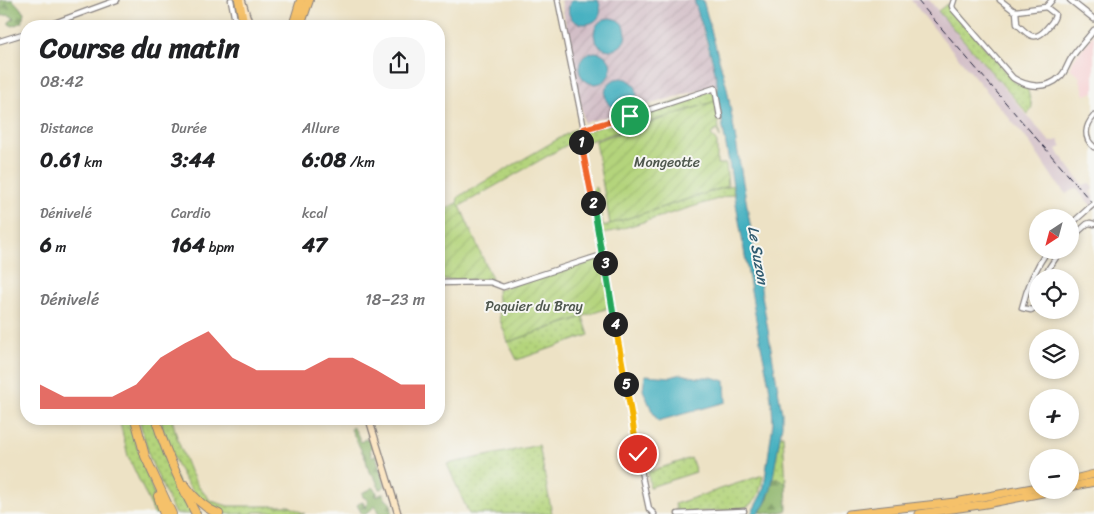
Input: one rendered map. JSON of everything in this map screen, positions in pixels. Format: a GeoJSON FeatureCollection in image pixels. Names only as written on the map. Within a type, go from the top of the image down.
{"type":"FeatureCollection","features":[{"type":"Feature","properties":{"kind":"highway"},"geometry":{"type":"LineString","coordinates":[[240,0],[243,20]]}},
{"type":"Feature","properties":{"kind":"highway"},"geometry":{"type":"LineString","coordinates":[[295,20],[301,0]]}},
{"type":"Feature","properties":{"kind":"highway"},"geometry":{"type":"LineString","coordinates":[[302,20],[308,0]]}},
{"type":"Feature","properties":{"kind":"highway"},"geometry":{"type":"LineString","coordinates":[[136,425],[150,468],[172,514]]}},
{"type":"Feature","properties":{"kind":"highway"},"geometry":{"type":"LineString","coordinates":[[158,425],[172,464],[196,514]]}},
{"type":"Feature","properties":{"kind":"highway"},"geometry":{"type":"LineString","coordinates":[[172,464],[193,496],[205,507],[219,514]]}},
{"type":"Feature","properties":{"kind":"highway"},"geometry":{"type":"LineString","coordinates":[[150,468],[149,474],[164,514]]}},
{"type":"Feature","properties":{"kind":"highway"},"geometry":{"type":"LineString","coordinates":[[1079,478],[1094,474]]}},
{"type":"Feature","properties":{"kind":"highway"},"geometry":{"type":"LineString","coordinates":[[1079,485],[1094,482]]}},
{"type":"Feature","properties":{"kind":"highway"},"geometry":{"type":"LineString","coordinates":[[849,514],[946,503],[1029,489]]}},
{"type":"Feature","properties":{"kind":"highway"},"geometry":{"type":"LineString","coordinates":[[919,514],[1029,496]]}},
{"type":"Feature","properties":{"kind":"main road"},"geometry":{"type":"LineString","coordinates":[[240,0],[248,20]]}},
{"type":"Feature","properties":{"kind":"main road"},"geometry":{"type":"LineString","coordinates":[[371,425],[398,514]]}},
{"type":"Feature","properties":{"kind":"street"},"geometry":{"type":"LineString","coordinates":[[62,20],[117,0]]}},
{"type":"Feature","properties":{"kind":"street"},"geometry":{"type":"LineString","coordinates":[[232,0],[235,20]]}},
{"type":"Feature","properties":{"kind":"street"},"geometry":{"type":"LineString","coordinates":[[558,0],[584,129],[580,140],[604,259],[648,509],[654,514]]}},
{"type":"Feature","properties":{"kind":"street"},"geometry":{"type":"LineString","coordinates":[[954,0],[953,9],[1013,78],[1024,84],[1042,86],[1060,77],[1071,58],[1094,30]]}},
{"type":"Feature","properties":{"kind":"street"},"geometry":{"type":"LineString","coordinates":[[1000,0],[1016,11],[1046,7],[1052,0]]}},
{"type":"Feature","properties":{"kind":"street"},"geometry":{"type":"LineString","coordinates":[[1070,0],[1094,20]]}},
{"type":"Feature","properties":{"kind":"street"},"geometry":{"type":"LineString","coordinates":[[1016,11],[1017,24],[1036,37],[1040,36],[1054,19],[1054,14],[1046,7]]}},
{"type":"Feature","properties":{"kind":"street"},"geometry":{"type":"LineString","coordinates":[[0,42],[20,35]]}},
{"type":"Feature","properties":{"kind":"street"},"geometry":{"type":"LineString","coordinates":[[584,129],[715,88],[720,117]]}},
{"type":"Feature","properties":{"kind":"street"},"geometry":{"type":"LineString","coordinates":[[1094,116],[1087,126],[1086,132],[1090,144],[1094,147]]}},
{"type":"Feature","properties":{"kind":"street"},"geometry":{"type":"LineString","coordinates":[[1079,217],[1094,204]]}},
{"type":"Feature","properties":{"kind":"street"},"geometry":{"type":"LineString","coordinates":[[1079,231],[1087,224],[1094,224]]}},
{"type":"Feature","properties":{"kind":"street"},"geometry":{"type":"LineString","coordinates":[[445,283],[490,282],[503,287],[602,255]]}},
{"type":"Feature","properties":{"kind":"street"},"geometry":{"type":"LineString","coordinates":[[1029,286],[1022,308],[1029,310]]}},
{"type":"Feature","properties":{"kind":"street"},"geometry":{"type":"LineString","coordinates":[[678,514],[744,511]]}},
{"type":"Feature","properties":{"kind":"shaded area"},"geometry":{"type":"Polygon","coordinates":[[[561,0],[694,0],[718,85],[584,123],[561,0]]]}},
{"type":"Feature","properties":{"kind":"shaded area"},"geometry":{"type":"Polygon","coordinates":[[[911,0],[929,0],[1050,142],[1059,140],[1062,147],[1057,149],[1060,155],[1083,185],[1089,183],[1094,188],[1090,192],[1094,197],[1094,209],[1076,188],[1066,194],[1030,143],[911,0]]]}},
{"type":"Feature","properties":{"kind":"shaded area"},"geometry":{"type":"Polygon","coordinates":[[[1094,34],[1094,92],[1085,95],[1079,76],[1070,68],[1073,60],[1094,34]]]}},
{"type":"Feature","properties":{"kind":"green space"},"geometry":{"type":"Polygon","coordinates":[[[0,0],[13,0],[24,12],[22,20],[13,26],[9,22],[14,18],[9,15],[1,16],[0,0]]]}},
{"type":"Feature","properties":{"kind":"green space"},"geometry":{"type":"Polygon","coordinates":[[[947,4],[1010,77],[1016,83],[1027,87],[1032,107],[1028,114],[938,11],[947,4]]]}},
{"type":"Feature","properties":{"kind":"green space"},"geometry":{"type":"Polygon","coordinates":[[[709,91],[715,92],[716,101],[583,143],[586,131],[709,91]]]}},
{"type":"Feature","properties":{"kind":"green space","name":"Mongeotte"},"geometry":{"type":"Polygon","coordinates":[[[716,101],[720,138],[717,130],[711,134],[717,143],[717,164],[726,164],[728,186],[610,224],[595,141],[716,101]]]}},
{"type":"Feature","properties":{"kind":"green space"},"geometry":{"type":"Polygon","coordinates":[[[577,128],[579,138],[460,206],[457,203],[458,197],[577,128]]]}},
{"type":"Feature","properties":{"kind":"green space"},"geometry":{"type":"Polygon","coordinates":[[[733,185],[734,194],[604,234],[607,252],[604,252],[592,190],[595,187],[603,226],[733,185]]]}},
{"type":"Feature","properties":{"kind":"green space"},"geometry":{"type":"Polygon","coordinates":[[[457,203],[460,206],[492,279],[445,280],[445,210],[457,203]]]}},
{"type":"Feature","properties":{"kind":"green space","name":"Paquier du Bray"},"geometry":{"type":"Polygon","coordinates":[[[595,259],[603,264],[611,307],[508,342],[500,320],[497,290],[595,259]]]}},
{"type":"Feature","properties":{"kind":"green space"},"geometry":{"type":"Polygon","coordinates":[[[583,317],[589,335],[517,360],[508,342],[583,317]]]}},
{"type":"Feature","properties":{"kind":"green space"},"geometry":{"type":"Polygon","coordinates":[[[120,425],[131,425],[136,444],[161,514],[154,514],[128,456],[120,425]]]}},
{"type":"Feature","properties":{"kind":"green space"},"geometry":{"type":"Polygon","coordinates":[[[141,425],[154,425],[164,453],[193,514],[175,514],[150,459],[141,425]]]}},
{"type":"Feature","properties":{"kind":"green space"},"geometry":{"type":"Polygon","coordinates":[[[162,425],[174,425],[190,471],[198,486],[211,501],[228,506],[289,506],[305,514],[293,512],[254,512],[253,514],[226,514],[213,509],[191,489],[182,476],[162,425]]]}},
{"type":"Feature","properties":{"kind":"green space"},"geometry":{"type":"Polygon","coordinates":[[[352,427],[361,442],[368,439],[371,443],[372,457],[376,455],[385,485],[382,489],[380,489],[375,477],[369,472],[366,460],[351,429],[352,427]]]}},
{"type":"Feature","properties":{"kind":"green space"},"geometry":{"type":"Polygon","coordinates":[[[781,435],[783,435],[786,483],[776,478],[772,480],[781,435]]]}},
{"type":"Feature","properties":{"kind":"green space"},"geometry":{"type":"Polygon","coordinates":[[[539,445],[552,514],[469,514],[447,464],[539,445]]]}},
{"type":"Feature","properties":{"kind":"green space"},"geometry":{"type":"Polygon","coordinates":[[[691,458],[696,472],[650,487],[648,472],[691,458]]]}},
{"type":"Feature","properties":{"kind":"green space"},"geometry":{"type":"Polygon","coordinates":[[[763,475],[756,499],[743,509],[677,513],[675,504],[763,475]]]}},
{"type":"Feature","properties":{"kind":"green space"},"geometry":{"type":"Polygon","coordinates":[[[776,478],[786,483],[787,510],[774,513],[760,512],[768,499],[772,480],[776,478]]]}},
{"type":"Feature","properties":{"kind":"green space"},"geometry":{"type":"Polygon","coordinates":[[[372,487],[377,492],[377,497],[384,494],[385,499],[391,505],[391,514],[379,514],[375,506],[366,514],[362,514],[357,505],[363,502],[366,508],[368,500],[363,497],[362,493],[372,487]]]}},
{"type":"Feature","properties":{"kind":"water"},"geometry":{"type":"Polygon","coordinates":[[[571,0],[598,0],[601,10],[598,18],[584,24],[571,18],[568,10],[571,0]]]}},
{"type":"Feature","properties":{"kind":"water"},"geometry":{"type":"Polygon","coordinates":[[[694,0],[703,0],[727,88],[782,413],[782,425],[771,489],[765,504],[758,514],[751,514],[764,486],[773,423],[772,407],[717,93],[716,75],[694,0]]]}},
{"type":"Feature","properties":{"kind":"water"},"geometry":{"type":"Polygon","coordinates":[[[610,18],[616,19],[621,23],[625,28],[625,40],[621,45],[616,49],[610,50],[604,49],[599,45],[595,40],[594,34],[595,28],[599,23],[604,19],[610,18]]]}},
{"type":"Feature","properties":{"kind":"water"},"geometry":{"type":"Polygon","coordinates":[[[595,52],[601,53],[606,57],[610,62],[610,74],[606,79],[601,83],[595,84],[589,83],[584,79],[580,74],[579,68],[580,62],[584,57],[589,53],[595,52]]]}},
{"type":"Feature","properties":{"kind":"water"},"geometry":{"type":"Polygon","coordinates":[[[621,78],[627,79],[632,83],[636,88],[636,100],[632,105],[627,109],[621,110],[615,109],[610,105],[606,100],[605,94],[606,88],[610,83],[615,79],[621,78]]]}},
{"type":"Feature","properties":{"kind":"water"},"geometry":{"type":"Polygon","coordinates":[[[681,374],[699,378],[711,377],[725,381],[726,402],[658,421],[643,390],[645,375],[671,377],[681,374]]]}},
{"type":"Feature","properties":{"kind":"railway"},"geometry":{"type":"LineString","coordinates":[[917,0],[1094,205]]}},
{"type":"Feature","properties":{"kind":"route"},"geometry":{"type":"LineString","coordinates":[[630,116],[584,129],[580,140],[604,259],[638,454]]}},
{"type":"Feature","properties":{"kind":"water label","name":"Le Suzon"},"geometry":{"type":"Point","coordinates":[758,255]}}]}
